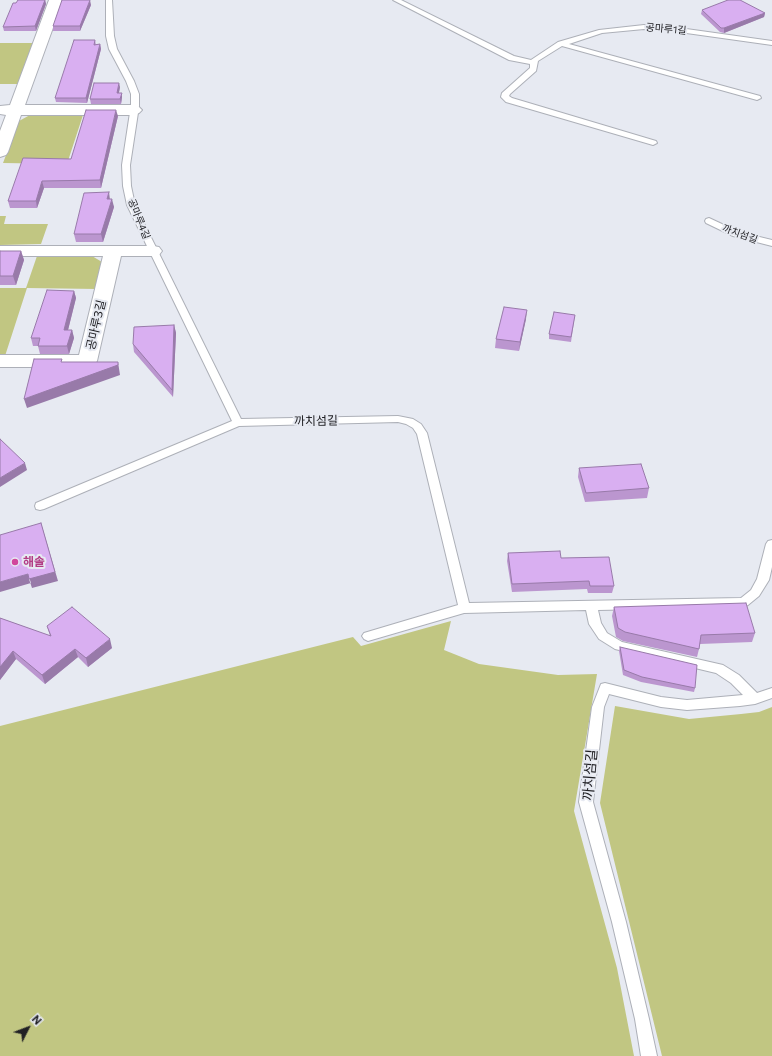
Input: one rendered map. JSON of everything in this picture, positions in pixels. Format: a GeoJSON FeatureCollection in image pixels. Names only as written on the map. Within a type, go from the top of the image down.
{"type":"FeatureCollection","features":[{"type":"Feature","properties":{"kind":"street"},"geometry":{"type":"LineString","coordinates":[[0,152],[56,0]]}},
{"type":"Feature","properties":{"kind":"street"},"geometry":{"type":"LineString","coordinates":[[0,110],[134,110]]}},
{"type":"Feature","properties":{"kind":"street"},"geometry":{"type":"LineString","coordinates":[[0,251],[153,251]]}},
{"type":"Feature","properties":{"kind":"street","name":"공마루3길"},"geometry":{"type":"LineString","coordinates":[[0,361],[87,361],[113,251]]}},
{"type":"Feature","properties":{"kind":"lane","name":"공마루4길"},"geometry":{"type":"LineString","coordinates":[[109,0],[110,36],[114,49],[130,80],[135,94],[126,165],[127,186],[131,205],[238,423]]}},
{"type":"Feature","properties":{"kind":"lane"},"geometry":{"type":"LineString","coordinates":[[396,0],[512,58],[534,63]]}},
{"type":"Feature","properties":{"kind":"lane","name":"공마루1길"},"geometry":{"type":"LineString","coordinates":[[653,143],[509,100],[504,97],[506,93],[533,69],[535,60],[561,44],[601,31],[644,27],[772,43]]}},
{"type":"Feature","properties":{"kind":"lane"},"geometry":{"type":"LineString","coordinates":[[561,44],[757,98]]}},
{"type":"Feature","properties":{"kind":"lane","name":"까치섬길"},"geometry":{"type":"LineString","coordinates":[[709,221],[736,234],[772,243]]}},
{"type":"Feature","properties":{"kind":"lane","name":"까치섬길"},"geometry":{"type":"LineString","coordinates":[[40,506],[238,423],[398,419],[409,421],[417,426],[422,433],[464,608]]}},
{"type":"Feature","properties":{"kind":"lane"},"geometry":{"type":"LineString","coordinates":[[368,636],[464,608],[744,602],[755,593],[763,580],[772,544]]}},
{"type":"Feature","properties":{"kind":"lane"},"geometry":{"type":"LineString","coordinates":[[591,606],[595,624],[603,636],[619,646],[719,669],[735,679],[755,699]]}},
{"type":"Feature","properties":{"kind":"lane","name":"까치섬길"},"geometry":{"type":"LineString","coordinates":[[649,1056],[642,1019],[619,922],[586,802],[598,707],[605,688],[648,699],[687,705],[755,699],[772,693]]}},
{"type":"Feature","properties":{"kind":"green space"},"geometry":{"type":"Polygon","coordinates":[[[0,43],[33,43],[18,84],[0,84],[0,43]]]}},
{"type":"Feature","properties":{"kind":"green space"},"geometry":{"type":"Polygon","coordinates":[[[30,115],[83,115],[67,164],[3,163],[19,121],[30,115]]]}},
{"type":"Feature","properties":{"kind":"green space"},"geometry":{"type":"Polygon","coordinates":[[[0,216],[6,216],[4,224],[48,224],[41,244],[0,245],[0,216]]]}},
{"type":"Feature","properties":{"kind":"green space"},"geometry":{"type":"Polygon","coordinates":[[[37,256],[92,256],[102,262],[97,289],[27,288],[5,356],[0,356],[0,288],[26,288],[37,256]]]}},
{"type":"Feature","properties":{"kind":"green space"},"geometry":{"type":"Polygon","coordinates":[[[451,621],[444,650],[479,664],[558,675],[597,674],[574,811],[617,968],[634,1056],[0,1056],[0,726],[353,637],[361,646],[451,621]]]}},
{"type":"Feature","properties":{"kind":"green space"},"geometry":{"type":"Polygon","coordinates":[[[615,706],[689,719],[759,712],[772,707],[772,1056],[662,1056],[600,803],[615,706]]]}},
{"type":"Feature","properties":{"kind":"building"},"geometry":{"type":"Polygon","coordinates":[[[18,0],[45,0],[35,26],[3,27],[13,3],[16,3],[18,0]]]}},
{"type":"Feature","properties":{"kind":"building"},"geometry":{"type":"Polygon","coordinates":[[[62,0],[90,0],[80,26],[53,26],[62,0]]]}},
{"type":"Feature","properties":{"kind":"building"},"geometry":{"type":"Polygon","coordinates":[[[728,0],[740,0],[765,13],[721,28],[702,10],[728,0]]]}},
{"type":"Feature","properties":{"kind":"building"},"geometry":{"type":"Polygon","coordinates":[[[74,40],[95,40],[94,45],[100,44],[86,98],[55,98],[74,40]]]}},
{"type":"Feature","properties":{"kind":"building"},"geometry":{"type":"Polygon","coordinates":[[[94,83],[119,83],[117,93],[122,93],[120,99],[90,99],[94,83]]]}},
{"type":"Feature","properties":{"kind":"building"},"geometry":{"type":"Polygon","coordinates":[[[86,110],[116,110],[100,180],[42,181],[36,201],[8,201],[23,158],[71,159],[86,110]]]}},
{"type":"Feature","properties":{"kind":"building"},"geometry":{"type":"Polygon","coordinates":[[[109,192],[107,199],[112,199],[101,234],[74,234],[84,193],[109,192]]]}},
{"type":"Feature","properties":{"kind":"building"},"geometry":{"type":"Polygon","coordinates":[[[0,251],[21,251],[13,276],[0,276],[0,251]]]}},
{"type":"Feature","properties":{"kind":"building"},"geometry":{"type":"Polygon","coordinates":[[[47,290],[74,291],[64,330],[72,330],[67,346],[38,346],[40,338],[31,338],[47,290]]]}},
{"type":"Feature","properties":{"kind":"building"},"geometry":{"type":"Polygon","coordinates":[[[504,307],[527,310],[520,342],[496,339],[504,307]]]}},
{"type":"Feature","properties":{"kind":"building"},"geometry":{"type":"Polygon","coordinates":[[[554,312],[575,315],[571,337],[549,334],[554,312]]]}},
{"type":"Feature","properties":{"kind":"building"},"geometry":{"type":"Polygon","coordinates":[[[174,325],[172,390],[133,344],[134,327],[174,325]]]}},
{"type":"Feature","properties":{"kind":"building"},"geometry":{"type":"Polygon","coordinates":[[[34,359],[62,359],[61,362],[118,362],[118,365],[24,399],[34,359]]]}},
{"type":"Feature","properties":{"kind":"building"},"geometry":{"type":"Polygon","coordinates":[[[0,439],[25,463],[0,478],[0,439]]]}},
{"type":"Feature","properties":{"kind":"building"},"geometry":{"type":"Polygon","coordinates":[[[641,464],[649,488],[586,493],[579,468],[641,464]]]}},
{"type":"Feature","properties":{"kind":"building"},"geometry":{"type":"Polygon","coordinates":[[[41,523],[55,572],[29,579],[28,574],[0,582],[0,535],[41,523]]]}},
{"type":"Feature","properties":{"kind":"building"},"geometry":{"type":"Polygon","coordinates":[[[560,551],[561,558],[609,557],[614,586],[590,586],[589,581],[512,584],[508,553],[560,551]]]}},
{"type":"Feature","properties":{"kind":"building"},"geometry":{"type":"Polygon","coordinates":[[[746,603],[755,633],[701,635],[699,649],[625,632],[618,628],[614,607],[746,603]]]}},
{"type":"Feature","properties":{"kind":"building"},"geometry":{"type":"Polygon","coordinates":[[[72,607],[110,639],[86,658],[75,649],[42,675],[13,651],[0,667],[0,618],[51,636],[47,626],[72,607]]]}},
{"type":"Feature","properties":{"kind":"building"},"geometry":{"type":"Polygon","coordinates":[[[620,647],[697,665],[695,688],[642,677],[624,670],[620,647]]]}},
{"type":"Feature","properties":{"kind":"place","name":"해솔"},"geometry":{"type":"Point","coordinates":[15,562]}}]}
